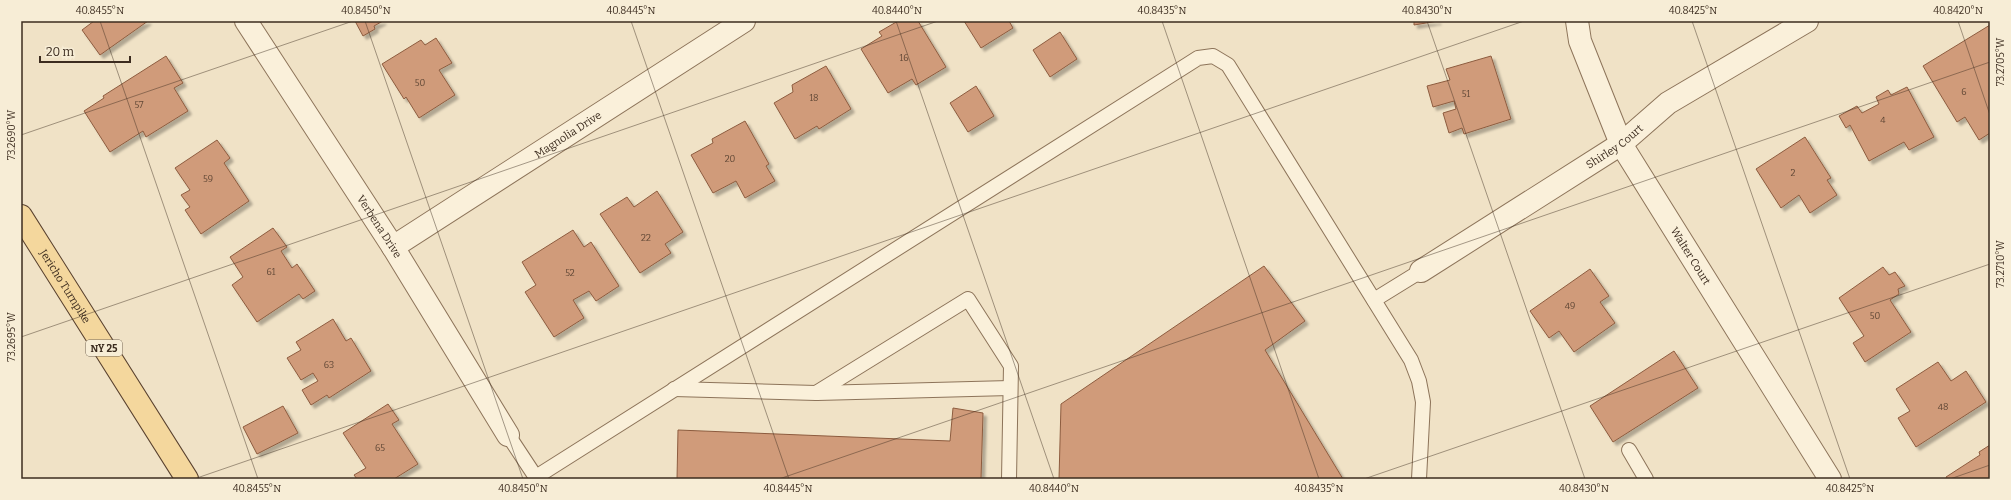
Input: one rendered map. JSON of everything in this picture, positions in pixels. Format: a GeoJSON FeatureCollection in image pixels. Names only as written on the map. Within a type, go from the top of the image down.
{"type":"FeatureCollection","features":[{"type":"Feature","properties":{"kind":"main road","name":"Jericho Turnpike"},"geometry":{"type":"LineString","coordinates":[[21,216],[187,479]]}},
{"type":"Feature","properties":{"kind":"street","name":"Verbena Drive"},"geometry":{"type":"LineString","coordinates":[[246,21],[393,247],[508,435]]}},
{"type":"Feature","properties":{"kind":"street","name":"Magnolia Drive"},"geometry":{"type":"LineString","coordinates":[[393,247],[744,21]]}},
{"type":"Feature","properties":{"kind":"street","name":"Walter Court"},"geometry":{"type":"LineString","coordinates":[[1577,21],[1580,41],[1621,144],[1830,479]]}},
{"type":"Feature","properties":{"kind":"street","name":"Shirley Court"},"geometry":{"type":"LineString","coordinates":[[1421,272],[1621,144],[1668,104],[1808,21]]}},
{"type":"Feature","properties":{"kind":"lane"},"geometry":{"type":"LineString","coordinates":[[508,435],[536,478],[674,389],[1198,58],[1213,56],[1228,65],[1411,360],[1419,381],[1423,402],[1419,479]]}},
{"type":"Feature","properties":{"kind":"lane"},"geometry":{"type":"LineString","coordinates":[[1374,300],[1421,272]]}},
{"type":"Feature","properties":{"kind":"lane"},"geometry":{"type":"LineString","coordinates":[[816,393],[968,299],[1011,366],[1009,479]]}},
{"type":"Feature","properties":{"kind":"lane"},"geometry":{"type":"LineString","coordinates":[[674,389],[816,393],[1010,388]]}},
{"type":"Feature","properties":{"kind":"lane"},"geometry":{"type":"LineString","coordinates":[[1629,450],[1646,479]]}},
{"type":"Feature","properties":{"kind":"building"},"geometry":{"type":"Polygon","coordinates":[[[94,21],[148,21],[100,55],[82,30],[94,21]]]}},
{"type":"Feature","properties":{"kind":"building"},"geometry":{"type":"Polygon","coordinates":[[[355,21],[383,21],[374,26],[375,29],[363,36],[355,21]]]}},
{"type":"Feature","properties":{"kind":"building"},"geometry":{"type":"Polygon","coordinates":[[[898,21],[918,21],[946,67],[916,85],[912,79],[888,93],[861,49],[882,36],[879,32],[898,21]]]}},
{"type":"Feature","properties":{"kind":"building"},"geometry":{"type":"Polygon","coordinates":[[[964,21],[1009,21],[1013,28],[981,48],[964,21]]]}},
{"type":"Feature","properties":{"kind":"building"},"geometry":{"type":"Polygon","coordinates":[[[1414,21],[1438,21],[1414,25],[1414,21]]]}},
{"type":"Feature","properties":{"kind":"building"},"geometry":{"type":"Polygon","coordinates":[[[1990,25],[1990,133],[1979,140],[1965,117],[1957,122],[1923,66],[1990,25]]]}},
{"type":"Feature","properties":{"kind":"building"},"geometry":{"type":"Polygon","coordinates":[[[1060,32],[1077,59],[1050,77],[1033,50],[1060,32]]]}},
{"type":"Feature","properties":{"kind":"building"},"geometry":{"type":"Polygon","coordinates":[[[436,38],[452,63],[439,70],[455,95],[419,118],[406,97],[404,99],[382,64],[421,40],[425,45],[436,38]]]}},
{"type":"Feature","properties":{"kind":"building"},"geometry":{"type":"Polygon","coordinates":[[[166,56],[183,83],[174,88],[188,111],[146,137],[143,131],[110,152],[84,111],[104,98],[103,96],[166,56]]]}},
{"type":"Feature","properties":{"kind":"building"},"geometry":{"type":"Polygon","coordinates":[[[1491,56],[1511,119],[1464,134],[1462,128],[1449,133],[1443,113],[1456,109],[1454,101],[1433,107],[1427,86],[1450,80],[1446,69],[1491,56]]]}},
{"type":"Feature","properties":{"kind":"building"},"geometry":{"type":"Polygon","coordinates":[[[826,66],[851,109],[819,129],[817,126],[795,139],[774,103],[793,92],[792,85],[826,66]]]}},
{"type":"Feature","properties":{"kind":"building"},"geometry":{"type":"Polygon","coordinates":[[[976,86],[994,116],[968,132],[950,103],[976,86]]]}},
{"type":"Feature","properties":{"kind":"building"},"geometry":{"type":"Polygon","coordinates":[[[1907,87],[1934,137],[1909,150],[1904,142],[1869,161],[1850,125],[1846,128],[1839,116],[1857,106],[1862,113],[1879,104],[1876,97],[1888,90],[1891,95],[1907,87]]]}},
{"type":"Feature","properties":{"kind":"building"},"geometry":{"type":"Polygon","coordinates":[[[745,121],[769,164],[766,166],[775,181],[745,198],[736,181],[713,193],[691,155],[713,143],[712,139],[745,121]]]}},
{"type":"Feature","properties":{"kind":"building"},"geometry":{"type":"Polygon","coordinates":[[[1805,137],[1831,178],[1827,180],[1837,195],[1810,213],[1799,195],[1781,208],[1756,169],[1805,137]]]}},
{"type":"Feature","properties":{"kind":"building"},"geometry":{"type":"Polygon","coordinates":[[[217,140],[230,158],[224,163],[249,201],[201,234],[185,210],[190,207],[181,195],[190,190],[175,168],[217,140]]]}},
{"type":"Feature","properties":{"kind":"building"},"geometry":{"type":"Polygon","coordinates":[[[657,191],[683,232],[665,244],[671,253],[640,273],[600,214],[627,197],[634,207],[657,191]]]}},
{"type":"Feature","properties":{"kind":"building"},"geometry":{"type":"Polygon","coordinates":[[[273,228],[287,247],[281,251],[292,268],[297,264],[315,291],[303,299],[299,294],[257,322],[232,285],[243,277],[230,257],[273,228]]]}},
{"type":"Feature","properties":{"kind":"building"},"geometry":{"type":"Polygon","coordinates":[[[573,230],[584,247],[591,242],[619,286],[596,301],[589,291],[573,300],[584,318],[554,337],[525,292],[536,285],[522,262],[573,230]]]}},
{"type":"Feature","properties":{"kind":"building"},"geometry":{"type":"Polygon","coordinates":[[[1264,266],[1305,321],[1265,350],[1343,479],[1059,479],[1061,404],[1264,266]]]}},
{"type":"Feature","properties":{"kind":"building"},"geometry":{"type":"Polygon","coordinates":[[[1883,267],[1889,275],[1895,272],[1905,286],[1898,289],[1899,294],[1890,300],[1911,332],[1865,362],[1853,343],[1864,336],[1839,298],[1883,267]]]}},
{"type":"Feature","properties":{"kind":"building"},"geometry":{"type":"Polygon","coordinates":[[[1590,269],[1609,296],[1600,302],[1615,323],[1574,352],[1559,331],[1549,338],[1530,311],[1590,269]]]}},
{"type":"Feature","properties":{"kind":"building"},"geometry":{"type":"Polygon","coordinates":[[[333,319],[346,341],[351,338],[371,371],[329,398],[327,395],[311,405],[302,390],[318,381],[313,373],[301,380],[287,358],[301,350],[296,342],[333,319]]]}},
{"type":"Feature","properties":{"kind":"building"},"geometry":{"type":"Polygon","coordinates":[[[1674,351],[1698,388],[1613,442],[1590,406],[1674,351]]]}},
{"type":"Feature","properties":{"kind":"building"},"geometry":{"type":"Polygon","coordinates":[[[1938,362],[1951,381],[1966,371],[1986,402],[1916,447],[1898,418],[1910,411],[1896,389],[1938,362]]]}},
{"type":"Feature","properties":{"kind":"building"},"geometry":{"type":"Polygon","coordinates":[[[388,404],[399,420],[392,424],[418,464],[394,479],[357,479],[354,475],[366,468],[343,433],[388,404]]]}},
{"type":"Feature","properties":{"kind":"building"},"geometry":{"type":"Polygon","coordinates":[[[283,406],[298,433],[257,454],[243,427],[283,406]]]}},
{"type":"Feature","properties":{"kind":"building"},"geometry":{"type":"Polygon","coordinates":[[[953,408],[983,413],[981,479],[677,479],[678,430],[950,441],[953,408]]]}},
{"type":"Feature","properties":{"kind":"building"},"geometry":{"type":"Polygon","coordinates":[[[1990,445],[1990,479],[1947,479],[1946,477],[1980,455],[1979,452],[1990,445]]]}}]}
